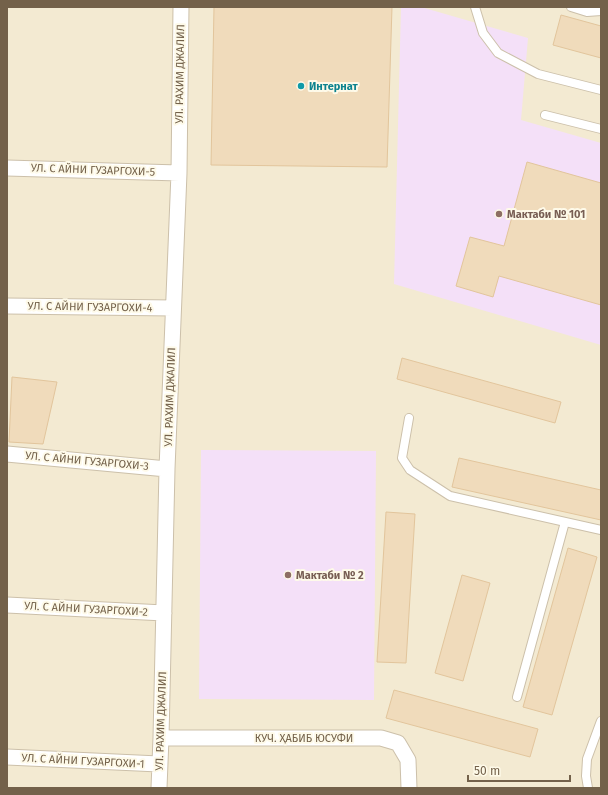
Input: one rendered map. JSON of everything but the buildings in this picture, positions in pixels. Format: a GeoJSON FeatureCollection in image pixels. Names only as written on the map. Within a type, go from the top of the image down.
{"type":"FeatureCollection","features":[{"type":"Feature","properties":{"kind":"street","name":"УЛ. РАХИМ ДЖАЛИЛ"},"geometry":{"type":"LineString","coordinates":[[159,788],[167,469],[179,173],[181,7]]}},
{"type":"Feature","properties":{"kind":"street","name":"УЛ. С АЙНИ ГУЗАРГОХИ-5"},"geometry":{"type":"LineString","coordinates":[[7,168],[179,173]]}},
{"type":"Feature","properties":{"kind":"street","name":"УЛ. С АЙНИ ГУЗАРГОХИ-4"},"geometry":{"type":"LineString","coordinates":[[7,306],[173,308]]}},
{"type":"Feature","properties":{"kind":"street","name":"УЛ. С АЙНИ ГУЗАРГОХИ-3"},"geometry":{"type":"LineString","coordinates":[[7,454],[167,469]]}},
{"type":"Feature","properties":{"kind":"street","name":"УЛ. С АЙНИ ГУЗАРГОХИ-2"},"geometry":{"type":"LineString","coordinates":[[7,605],[164,613]]}},
{"type":"Feature","properties":{"kind":"street","name":"КУЧ. ҲАБИБ ЮСУФИ"},"geometry":{"type":"LineString","coordinates":[[161,738],[381,738],[398,743],[408,760],[409,788]]}},
{"type":"Feature","properties":{"kind":"street","name":"УЛ. С АЙНИ ГУЗАРГОХИ-1"},"geometry":{"type":"LineString","coordinates":[[7,757],[159,764]]}},
{"type":"Feature","properties":{"kind":"lane"},"geometry":{"type":"LineString","coordinates":[[475,7],[483,33],[498,53],[538,74],[601,90]]}},
{"type":"Feature","properties":{"kind":"lane"},"geometry":{"type":"LineString","coordinates":[[571,7],[587,12],[601,11]]}},
{"type":"Feature","properties":{"kind":"lane"},"geometry":{"type":"LineString","coordinates":[[545,115],[601,129]]}},
{"type":"Feature","properties":{"kind":"lane"},"geometry":{"type":"LineString","coordinates":[[409,418],[402,458],[410,470],[450,496],[601,530]]}},
{"type":"Feature","properties":{"kind":"lane"},"geometry":{"type":"LineString","coordinates":[[517,697],[565,522]]}},
{"type":"Feature","properties":{"kind":"lane"},"geometry":{"type":"LineString","coordinates":[[588,788],[586,776],[587,759],[601,721]]}},
{"type":"Feature","properties":{"kind":"shaded area"},"geometry":{"type":"Polygon","coordinates":[[[7,7],[601,7],[601,788],[7,788],[7,7]]]}},
{"type":"Feature","properties":{"kind":"shaded area","name":"Мактаби № 101"},"geometry":{"type":"Polygon","coordinates":[[[401,7],[421,7],[528,38],[521,120],[601,143],[601,345],[394,284],[401,7]]]}},
{"type":"Feature","properties":{"kind":"shaded area","name":"Мактаби № 2"},"geometry":{"type":"Polygon","coordinates":[[[201,450],[376,451],[374,700],[199,699],[201,450]]]}},
{"type":"Feature","properties":{"kind":"place","name":"Интернат"},"geometry":{"type":"Point","coordinates":[301,86]}},
{"type":"Feature","properties":{"kind":"place","name":"Мактаби № 101"},"geometry":{"type":"Point","coordinates":[499,214]}},
{"type":"Feature","properties":{"kind":"place","name":"Мактаби № 2"},"geometry":{"type":"Point","coordinates":[288,575]}}]}
